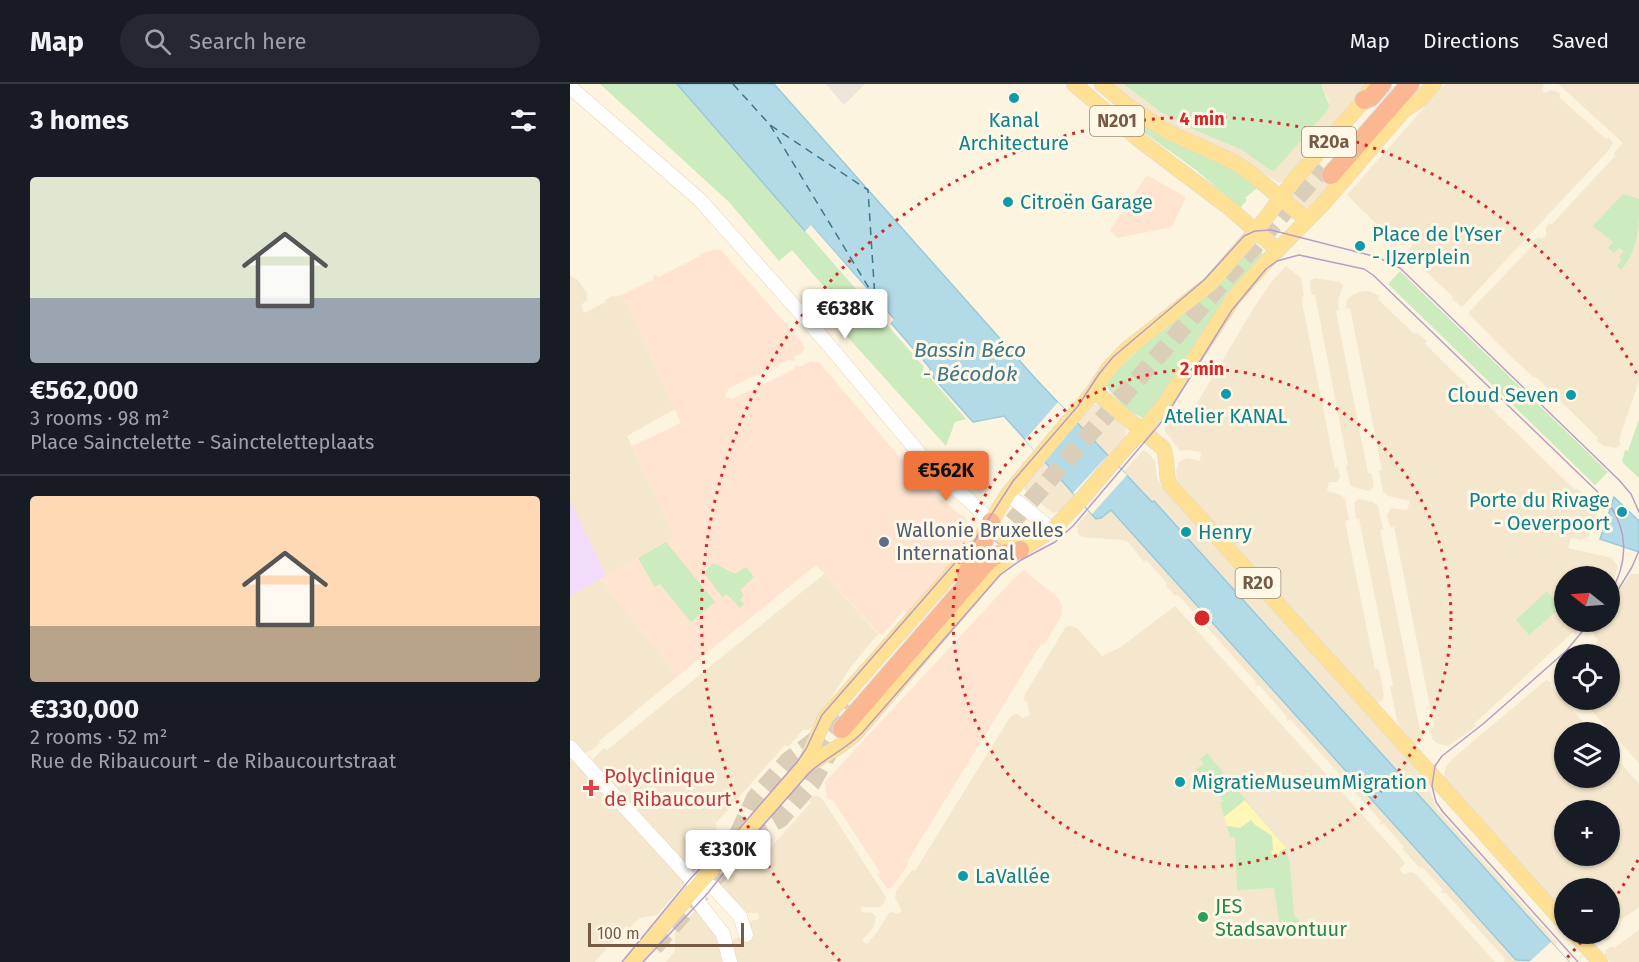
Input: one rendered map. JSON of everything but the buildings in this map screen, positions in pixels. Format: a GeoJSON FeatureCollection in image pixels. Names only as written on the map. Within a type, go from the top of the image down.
{"type":"FeatureCollection","features":[{"type":"Feature","properties":{"kind":"highway"},"geometry":{"type":"LineString","coordinates":[[1364,100],[1382,84]]}},
{"type":"Feature","properties":{"kind":"highway"},"geometry":{"type":"LineString","coordinates":[[1395,84],[1327,171],[1410,84]]}},
{"type":"Feature","properties":{"kind":"highway"},"geometry":{"type":"LineString","coordinates":[[1404,110],[1419,84]]}},
{"type":"Feature","properties":{"kind":"highway"},"geometry":{"type":"LineString","coordinates":[[991,522],[982,546],[966,574],[839,725],[985,564],[994,556],[1020,549]]}},
{"type":"Feature","properties":{"kind":"main road","name":"N201"},"geometry":{"type":"LineString","coordinates":[[1074,84],[1090,100],[1256,231]]}},
{"type":"Feature","properties":{"kind":"main road","name":"R20a"},"geometry":{"type":"LineString","coordinates":[[1281,198],[1364,100],[1374,84]]}},
{"type":"Feature","properties":{"kind":"main road","name":"R20a"},"geometry":{"type":"LineString","coordinates":[[1307,220],[1404,110],[1420,100],[1434,84]]}},
{"type":"Feature","properties":{"kind":"main road","name":"N201"},"geometry":{"type":"LineString","coordinates":[[1103,85],[1128,106],[1166,131],[1234,162],[1281,198]]}},
{"type":"Feature","properties":{"kind":"main road"},"geometry":{"type":"LineString","coordinates":[[1090,100],[1103,85]]}},
{"type":"Feature","properties":{"kind":"main road"},"geometry":{"type":"LineString","coordinates":[[632,962],[804,767],[854,735],[993,572],[1020,549],[1052,530],[1080,501],[1161,409],[1233,299],[1307,220],[1281,198],[1211,283],[1187,300],[1116,360],[1094,391],[1008,494],[978,543],[825,718],[804,767]]}},
{"type":"Feature","properties":{"kind":"main road"},"geometry":{"type":"LineString","coordinates":[[1256,231],[1278,250]]}},
{"type":"Feature","properties":{"kind":"main road"},"geometry":{"type":"LineString","coordinates":[[1094,391],[1141,431]]}},
{"type":"Feature","properties":{"kind":"main road","name":"R20"},"geometry":{"type":"LineString","coordinates":[[1141,431],[1165,451],[1166,473],[1170,485],[1345,681],[1433,774],[1554,912]]}},
{"type":"Feature","properties":{"kind":"main road"},"geometry":{"type":"LineString","coordinates":[[991,522],[995,529],[1020,549]]}},
{"type":"Feature","properties":{"kind":"main road"},"geometry":{"type":"LineString","coordinates":[[1584,944],[1597,958]]}},
{"type":"Feature","properties":{"kind":"street"},"geometry":{"type":"LineString","coordinates":[[570,87],[700,200],[827,343],[934,471],[991,522]]}},
{"type":"Feature","properties":{"kind":"street"},"geometry":{"type":"LineString","coordinates":[[1008,494],[1052,530]]}},
{"type":"Feature","properties":{"kind":"street"},"geometry":{"type":"LineString","coordinates":[[570,747],[697,886],[699,903],[722,932],[730,962]]}},
{"type":"Feature","properties":{"kind":"street"},"geometry":{"type":"LineString","coordinates":[[697,886],[713,887],[740,915],[746,935],[738,931],[734,932],[730,934],[726,943]]}},
{"type":"Feature","properties":{"kind":"shaded area"},"geometry":{"type":"Polygon","coordinates":[[[826,84],[865,84],[844,105],[826,84]]]}},
{"type":"Feature","properties":{"kind":"shaded area"},"geometry":{"type":"Polygon","coordinates":[[[1115,84],[1122,84],[1159,111],[1190,128],[1242,150],[1273,170],[1327,111],[1329,101],[1321,84],[1367,84],[1284,181],[1279,183],[1174,129],[1119,91],[1119,87],[1115,84]]]}},
{"type":"Feature","properties":{"kind":"shaded area"},"geometry":{"type":"Polygon","coordinates":[[[1386,84],[1389,84],[1319,163],[1334,177],[1406,96],[1311,208],[1304,208],[1291,194],[1386,84]]]}},
{"type":"Feature","properties":{"kind":"shaded area"},"geometry":{"type":"Polygon","coordinates":[[[1445,84],[1544,84],[1542,90],[1545,93],[1551,90],[1561,94],[1559,97],[1606,139],[1609,137],[1613,143],[1462,307],[1418,264],[1416,265],[1408,258],[1408,251],[1413,245],[1409,242],[1404,245],[1397,244],[1347,195],[1445,84]]]}},
{"type":"Feature","properties":{"kind":"shaded area"},"geometry":{"type":"Polygon","coordinates":[[[1558,84],[1639,84],[1639,381],[1619,440],[1621,444],[1616,448],[1604,446],[1596,441],[1598,438],[1468,313],[1533,245],[1531,243],[1535,239],[1539,237],[1542,239],[1546,235],[1546,227],[1549,223],[1552,224],[1615,156],[1613,154],[1623,143],[1558,84]]]}},
{"type":"Feature","properties":{"kind":"shaded area"},"geometry":{"type":"Polygon","coordinates":[[[1147,175],[1186,197],[1172,227],[1117,238],[1110,230],[1147,175]]]}},
{"type":"Feature","properties":{"kind":"shaded area"},"geometry":{"type":"Polygon","coordinates":[[[721,250],[802,342],[804,348],[802,353],[794,357],[795,360],[790,359],[727,389],[728,392],[725,393],[727,398],[732,399],[795,369],[797,365],[799,367],[811,361],[819,362],[919,480],[916,483],[920,488],[924,486],[966,519],[968,528],[974,533],[958,557],[908,614],[904,610],[882,635],[816,565],[678,676],[599,579],[675,537],[632,446],[681,423],[623,294],[654,279],[653,276],[658,277],[700,256],[699,254],[721,250]]]}},
{"type":"Feature","properties":{"kind":"shaded area"},"geometry":{"type":"Polygon","coordinates":[[[1286,266],[1301,278],[1304,296],[1301,297],[1335,468],[1338,467],[1340,477],[1337,482],[1329,482],[1327,491],[1341,495],[1345,499],[1349,520],[1345,521],[1375,669],[1379,669],[1384,695],[1383,700],[1378,703],[1177,481],[1176,470],[1179,462],[1188,458],[1200,461],[1201,452],[1180,451],[1165,431],[1165,424],[1170,418],[1188,418],[1255,306],[1272,281],[1286,266]]]}},
{"type":"Feature","properties":{"kind":"shaded area"},"geometry":{"type":"Polygon","coordinates":[[[570,276],[577,279],[587,293],[587,300],[581,305],[584,313],[606,302],[605,300],[614,295],[616,297],[623,294],[675,409],[627,436],[675,537],[600,579],[678,676],[599,741],[600,743],[592,750],[585,753],[570,741],[570,276]]]}},
{"type":"Feature","properties":{"kind":"shaded area"},"geometry":{"type":"Polygon","coordinates":[[[1315,278],[1340,282],[1343,286],[1338,300],[1339,310],[1336,311],[1368,473],[1371,473],[1374,485],[1369,491],[1352,487],[1350,484],[1315,295],[1312,295],[1310,285],[1311,280],[1315,278]]]}},
{"type":"Feature","properties":{"kind":"shaded area"},"geometry":{"type":"Polygon","coordinates":[[[1369,291],[1380,296],[1378,299],[1414,334],[1416,332],[1427,341],[1425,344],[1575,490],[1577,488],[1595,506],[1597,513],[1589,536],[1581,540],[1571,538],[1568,548],[1612,558],[1617,566],[1554,566],[1554,632],[1573,632],[1560,644],[1554,644],[1554,650],[1474,724],[1476,726],[1448,746],[1436,743],[1432,739],[1430,728],[1434,727],[1394,527],[1390,527],[1387,515],[1391,508],[1407,510],[1410,501],[1388,496],[1383,492],[1379,471],[1382,470],[1350,308],[1346,309],[1347,300],[1351,296],[1369,291]]]}},
{"type":"Feature","properties":{"kind":"shaded area"},"geometry":{"type":"Polygon","coordinates":[[[1093,404],[1100,406],[1124,426],[1125,438],[1061,511],[1053,513],[1025,490],[1023,483],[1093,404]]]}},
{"type":"Feature","properties":{"kind":"shaded area"},"geometry":{"type":"Polygon","coordinates":[[[1143,450],[1149,454],[1155,461],[1157,478],[1162,487],[1426,780],[1436,808],[1554,940],[1554,944],[1558,944],[1538,962],[1504,962],[1505,959],[1445,892],[1443,894],[1441,892],[1443,890],[1422,867],[1420,868],[1402,849],[1404,847],[1383,823],[1381,825],[1379,823],[1381,821],[1352,789],[1348,788],[1350,786],[1290,719],[1287,721],[1287,717],[1259,685],[1256,686],[1256,682],[1178,595],[1175,596],[1166,586],[1167,583],[1146,560],[1144,562],[1128,542],[1083,537],[1078,534],[1077,525],[1143,450]]]}},
{"type":"Feature","properties":{"kind":"shaded area"},"geometry":{"type":"Polygon","coordinates":[[[1358,499],[1373,502],[1378,506],[1383,529],[1380,530],[1420,730],[1423,730],[1423,740],[1417,745],[1413,744],[1398,724],[1390,687],[1393,686],[1359,519],[1356,519],[1354,503],[1358,499]]]}},
{"type":"Feature","properties":{"kind":"shaded area"},"geometry":{"type":"Polygon","coordinates":[[[570,500],[606,576],[570,596],[570,500]]]}},
{"type":"Feature","properties":{"kind":"shaded area"},"geometry":{"type":"Polygon","coordinates":[[[1024,570],[1058,598],[1062,606],[1061,617],[1044,645],[1041,644],[907,862],[909,863],[892,888],[887,889],[877,874],[880,872],[832,799],[827,798],[825,782],[1024,570]]]}},
{"type":"Feature","properties":{"kind":"shaded area"},"geometry":{"type":"Polygon","coordinates":[[[824,574],[878,634],[850,668],[814,725],[808,730],[803,730],[788,747],[785,745],[716,823],[713,838],[714,849],[657,915],[640,918],[629,928],[626,926],[595,962],[570,962],[570,756],[591,763],[604,748],[607,750],[824,574]]]}},
{"type":"Feature","properties":{"kind":"shaded area"},"geometry":{"type":"Polygon","coordinates":[[[1631,574],[1639,574],[1639,763],[1620,742],[1620,722],[1602,722],[1591,710],[1620,710],[1620,644],[1595,644],[1598,640],[1594,632],[1620,632],[1620,583],[1623,585],[1631,574]]]}},
{"type":"Feature","properties":{"kind":"shaded area"},"geometry":{"type":"Polygon","coordinates":[[[1175,606],[1403,860],[1405,863],[1400,870],[1404,874],[1411,872],[1416,874],[1495,962],[666,962],[675,951],[675,932],[696,910],[731,943],[740,937],[751,921],[759,919],[758,913],[745,913],[720,883],[735,865],[744,868],[751,866],[756,860],[759,861],[814,796],[823,800],[886,897],[880,907],[861,907],[862,912],[873,913],[876,917],[874,926],[862,941],[867,944],[889,913],[897,914],[902,911],[895,898],[896,891],[912,870],[915,871],[1010,717],[1015,714],[1022,718],[1030,715],[1027,702],[1024,701],[1025,694],[1065,628],[1069,626],[1077,628],[1102,656],[1121,647],[1175,606]]]}},
{"type":"Feature","properties":{"kind":"shaded area"},"geometry":{"type":"Polygon","coordinates":[[[1546,680],[1552,683],[1550,685],[1554,689],[1554,710],[1572,710],[1583,722],[1554,722],[1554,788],[1620,788],[1620,762],[1639,784],[1639,907],[1620,921],[1620,878],[1554,878],[1554,902],[1444,777],[1446,767],[1451,760],[1546,680]]]}},
{"type":"Feature","properties":{"kind":"shaded area"},"geometry":{"type":"Polygon","coordinates":[[[1639,930],[1639,962],[1610,962],[1604,954],[1606,950],[1620,944],[1639,930]]]}},
{"type":"Feature","properties":{"kind":"green space"},"geometry":{"type":"Polygon","coordinates":[[[600,84],[677,84],[924,367],[923,369],[966,419],[955,422],[946,446],[834,322],[845,313],[792,250],[779,261],[729,202],[600,84]]]}},
{"type":"Feature","properties":{"kind":"green space"},"geometry":{"type":"Polygon","coordinates":[[[1123,84],[1321,84],[1329,105],[1327,111],[1272,171],[1242,150],[1190,128],[1159,111],[1123,84]]]}},
{"type":"Feature","properties":{"kind":"green space"},"geometry":{"type":"Polygon","coordinates":[[[1128,118],[1135,119],[1214,158],[1257,188],[1245,198],[1247,200],[1240,208],[1196,170],[1128,121],[1128,118]]]}},
{"type":"Feature","properties":{"kind":"green space"},"geometry":{"type":"Polygon","coordinates":[[[1623,194],[1639,199],[1639,220],[1635,246],[1621,270],[1617,266],[1622,260],[1619,257],[1624,251],[1619,248],[1614,253],[1608,248],[1613,242],[1593,226],[1623,194]]]}},
{"type":"Feature","properties":{"kind":"green space"},"geometry":{"type":"Polygon","coordinates":[[[1254,245],[1262,249],[1262,257],[1162,400],[1144,418],[1128,409],[1116,398],[1106,383],[1133,355],[1221,278],[1224,281],[1228,276],[1232,278],[1233,276],[1228,271],[1254,245]]]}},
{"type":"Feature","properties":{"kind":"green space"},"geometry":{"type":"Polygon","coordinates":[[[1400,271],[1608,472],[1595,485],[1388,284],[1400,271]]]}},
{"type":"Feature","properties":{"kind":"green space"},"geometry":{"type":"Polygon","coordinates":[[[1639,419],[1639,478],[1622,461],[1625,450],[1628,451],[1639,419]]]}},
{"type":"Feature","properties":{"kind":"green space"},"geometry":{"type":"Polygon","coordinates":[[[666,542],[715,602],[691,622],[660,584],[655,587],[638,558],[666,542]]]}},
{"type":"Feature","properties":{"kind":"green space"},"geometry":{"type":"Polygon","coordinates":[[[714,563],[735,574],[746,567],[754,577],[740,590],[744,595],[740,600],[744,604],[740,608],[727,594],[722,597],[704,573],[714,563]]]}},
{"type":"Feature","properties":{"kind":"green space"},"geometry":{"type":"Polygon","coordinates":[[[1547,591],[1554,599],[1554,613],[1529,635],[1516,620],[1547,591]]]}},
{"type":"Feature","properties":{"kind":"green space"},"geometry":{"type":"Polygon","coordinates":[[[1207,753],[1286,848],[1290,865],[1294,915],[1303,924],[1296,930],[1281,933],[1274,888],[1237,890],[1235,837],[1230,837],[1220,802],[1224,801],[1196,769],[1204,764],[1200,759],[1207,753]]]}},
{"type":"Feature","properties":{"kind":"sand"},"geometry":{"type":"Polygon","coordinates":[[[1245,800],[1286,848],[1280,851],[1278,857],[1273,857],[1271,851],[1273,850],[1272,836],[1251,820],[1240,828],[1227,826],[1224,817],[1245,800]]]}},
{"type":"Feature","properties":{"kind":"water","name":"Bassin Béco - Bécodok"},"geometry":{"type":"Polygon","coordinates":[[[677,84],[774,84],[1035,378],[1152,502],[1154,501],[1569,962],[1516,960],[1111,510],[1096,519],[1004,416],[973,422],[931,375],[930,368],[891,323],[894,319],[812,226],[805,231],[677,84]]]}},
{"type":"Feature","properties":{"kind":"water"},"geometry":{"type":"Polygon","coordinates":[[[1614,497],[1639,521],[1639,552],[1600,539],[1614,497]]]}},
{"type":"Feature","properties":{"kind":"pier"},"geometry":{"type":"Polygon","coordinates":[[[811,225],[894,320],[888,325],[890,320],[811,230],[807,233],[805,231],[811,225]]]}},
{"type":"Feature","properties":{"kind":"pier"},"geometry":{"type":"Polygon","coordinates":[[[1058,402],[1077,423],[1043,460],[1025,440],[1058,402]]]}},
{"type":"Feature","properties":{"kind":"pier"},"geometry":{"type":"Polygon","coordinates":[[[1107,456],[1127,475],[1092,514],[1073,493],[1107,456]]]}},
{"type":"Feature","properties":{"kind":"pier"},"geometry":{"type":"Polygon","coordinates":[[[1551,942],[1569,962],[1529,962],[1551,942]]]}},
{"type":"Feature","properties":{"kind":"ferry route"},"geometry":{"type":"LineString","coordinates":[[733,84],[770,125],[868,190],[875,299]]}},
{"type":"Feature","properties":{"kind":"ferry route"},"geometry":{"type":"LineString","coordinates":[[770,125],[875,298]]}},
{"type":"Feature","properties":{"kind":"tunnel"},"geometry":{"type":"LineString","coordinates":[[977,562],[1323,168]]}},
{"type":"Feature","properties":{"kind":"tunnel"},"geometry":{"type":"LineString","coordinates":[[811,751],[850,706]]}},
{"type":"Feature","properties":{"kind":"tunnel"},"geometry":{"type":"LineString","coordinates":[[738,834],[755,798],[788,761],[818,738]]}},
{"type":"Feature","properties":{"kind":"tunnel"},"geometry":{"type":"LineString","coordinates":[[751,836],[780,819],[812,783],[834,743]]}},
{"type":"Feature","properties":{"kind":"tunnel"},"geometry":{"type":"LineString","coordinates":[[654,947],[751,837]]}},
{"type":"Feature","properties":{"kind":"tram line"},"geometry":{"type":"LineString","coordinates":[[622,962],[691,878],[739,829],[797,762],[806,749],[822,715],[975,540],[1013,481],[1078,406],[1113,357],[1204,280],[1244,236],[1255,231],[1271,230],[1377,257],[1400,268],[1619,480],[1631,494],[1639,512]]}},
{"type":"Feature","properties":{"kind":"tram line"},"geometry":{"type":"LineString","coordinates":[[643,962],[707,894],[809,773],[862,733],[1000,575],[1021,560],[1055,542],[1073,526],[1164,419],[1232,310],[1266,269],[1277,261],[1299,255],[1364,269],[1373,275],[1605,499],[1613,510],[1622,533],[1624,545],[1620,571]]}},
{"type":"Feature","properties":{"kind":"tram line"},"geometry":{"type":"LineString","coordinates":[[1620,587],[1639,551]]}},
{"type":"Feature","properties":{"kind":"tram line"},"geometry":{"type":"LineString","coordinates":[[1578,962],[1443,812],[1436,802],[1432,786],[1435,766],[1442,756],[1483,724],[1566,651],[1582,632]]}},
{"type":"Feature","properties":{"kind":"place","name":"Kanal Architecture"},"geometry":{"type":"Point","coordinates":[1014,98]}},
{"type":"Feature","properties":{"kind":"place","name":"Citroën Garage"},"geometry":{"type":"Point","coordinates":[1008,202]}},
{"type":"Feature","properties":{"kind":"place","name":"Place de l'Yser - IJzerplein"},"geometry":{"type":"Point","coordinates":[1360,246]}},
{"type":"Feature","properties":{"kind":"place","name":"Atelier KANAL"},"geometry":{"type":"Point","coordinates":[1226,394]}},
{"type":"Feature","properties":{"kind":"place","name":"Cloud Seven"},"geometry":{"type":"Point","coordinates":[1571,395]}},
{"type":"Feature","properties":{"kind":"place","name":"Porte du Rivage - Oeverpoort"},"geometry":{"type":"Point","coordinates":[1622,512]}},
{"type":"Feature","properties":{"kind":"place","name":"Henry"},"geometry":{"type":"Point","coordinates":[1186,532]}},
{"type":"Feature","properties":{"kind":"place","name":"Wallonie Bruxelles International"},"geometry":{"type":"Point","coordinates":[884,542]}},
{"type":"Feature","properties":{"kind":"place","name":"MigratieMuseumMigration"},"geometry":{"type":"Point","coordinates":[1180,782]}},
{"type":"Feature","properties":{"kind":"place","name":"Polyclinique de Ribaucourt"},"geometry":{"type":"Point","coordinates":[591,788]}},
{"type":"Feature","properties":{"kind":"place","name":"LaVallée"},"geometry":{"type":"Point","coordinates":[963,876]}},
{"type":"Feature","properties":{"kind":"place","name":"JES Stadsavontuur"},"geometry":{"type":"Point","coordinates":[1203,917]}}]}
